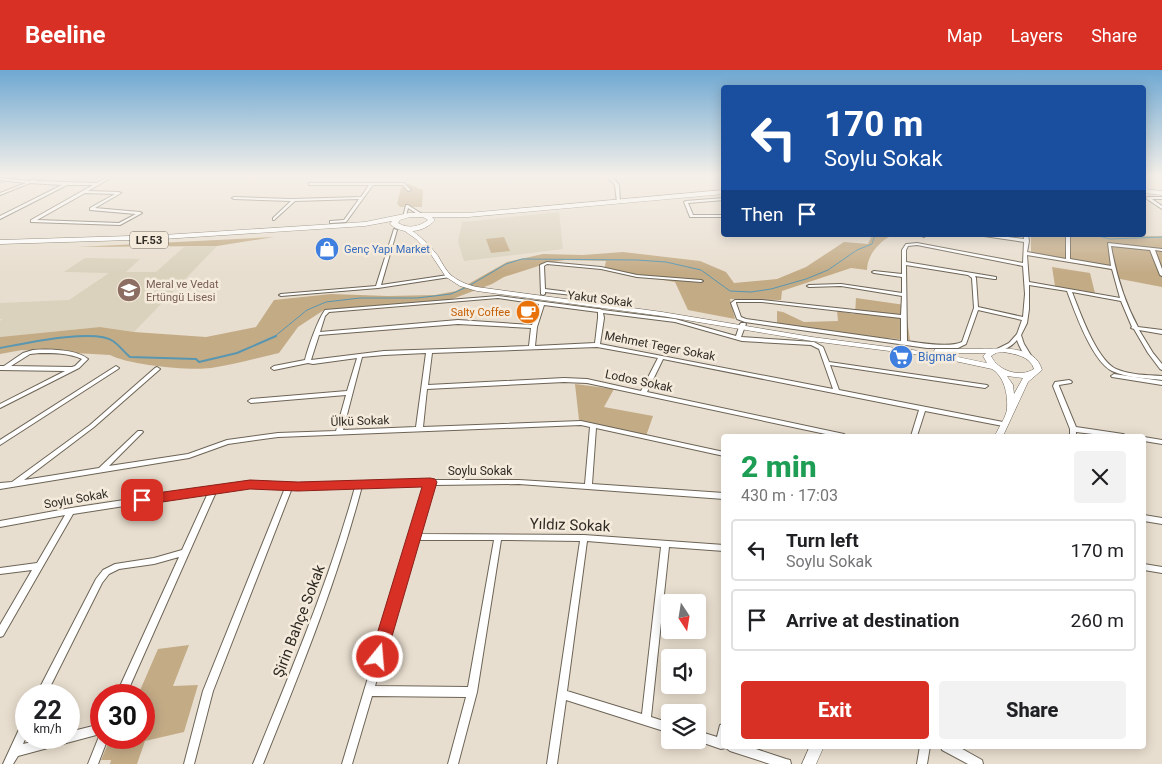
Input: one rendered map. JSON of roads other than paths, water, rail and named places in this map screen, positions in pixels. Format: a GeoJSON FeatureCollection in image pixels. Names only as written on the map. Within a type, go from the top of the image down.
{"type":"FeatureCollection","features":[{"type":"Feature","properties":{"kind":"highway","name":"LF.53"},"geometry":{"type":"LineString","coordinates":[[0,244],[163,237],[358,224],[422,215],[468,215],[545,208]]}},
{"type":"Feature","properties":{"kind":"highway","name":"LF.53"},"geometry":{"type":"LineString","coordinates":[[0,244],[136,241],[377,226],[399,229],[468,218],[571,208]]}},
{"type":"Feature","properties":{"kind":"highway"},"geometry":{"type":"LineString","coordinates":[[422,215],[431,218],[427,225]]}},
{"type":"Feature","properties":{"kind":"highway"},"geometry":{"type":"LineString","coordinates":[[399,229],[394,224],[401,217]]}},
{"type":"Feature","properties":{"kind":"street"},"geometry":{"type":"LineString","coordinates":[[0,218],[19,208]]}},
{"type":"Feature","properties":{"kind":"street"},"geometry":{"type":"LineString","coordinates":[[57,208],[32,222],[120,224],[140,213],[91,210],[94,208]]}},
{"type":"Feature","properties":{"kind":"street"},"geometry":{"type":"LineString","coordinates":[[274,219],[285,208]]}},
{"type":"Feature","properties":{"kind":"street"},"geometry":{"type":"LineString","coordinates":[[331,222],[345,221],[354,208]]}},
{"type":"Feature","properties":{"kind":"street"},"geometry":{"type":"LineString","coordinates":[[688,208],[691,216],[721,216]]}},
{"type":"Feature","properties":{"kind":"street"},"geometry":{"type":"LineString","coordinates":[[418,238],[427,225]]}},
{"type":"Feature","properties":{"kind":"street"},"geometry":{"type":"LineString","coordinates":[[378,287],[377,283],[399,229],[418,238],[434,254],[448,276],[479,288],[945,357],[996,367],[1017,375],[1030,375]]}},
{"type":"Feature","properties":{"kind":"street"},"geometry":{"type":"LineString","coordinates":[[998,237],[1027,241]]}},
{"type":"Feature","properties":{"kind":"street"},"geometry":{"type":"LineString","coordinates":[[1011,407],[1009,385],[988,359],[988,356],[995,351],[1003,349],[1019,336],[1024,319],[1028,283],[1025,253],[1026,237]]}},
{"type":"Feature","properties":{"kind":"street"},"geometry":{"type":"LineString","coordinates":[[1068,237],[1068,260]]}},
{"type":"Feature","properties":{"kind":"street"},"geometry":{"type":"LineString","coordinates":[[904,343],[904,250],[911,244],[1026,265]]}},
{"type":"Feature","properties":{"kind":"street"},"geometry":{"type":"LineString","coordinates":[[1162,250],[1109,244],[1112,268],[1122,300],[1134,328],[1162,368]]}},
{"type":"Feature","properties":{"kind":"street"},"geometry":{"type":"LineString","coordinates":[[1152,249],[1160,264],[1162,275]]}},
{"type":"Feature","properties":{"kind":"street"},"geometry":{"type":"LineString","coordinates":[[1025,253],[1112,268]]}},
{"type":"Feature","properties":{"kind":"street"},"geometry":{"type":"LineString","coordinates":[[543,292],[542,265],[547,263],[601,268],[637,276],[701,282]]}},
{"type":"Feature","properties":{"kind":"street"},"geometry":{"type":"LineString","coordinates":[[904,263],[994,278]]}},
{"type":"Feature","properties":{"kind":"street"},"geometry":{"type":"LineString","coordinates":[[874,272],[904,276]]}},
{"type":"Feature","properties":{"kind":"street"},"geometry":{"type":"LineString","coordinates":[[543,292],[743,326],[927,346],[962,345],[976,308],[974,278],[968,273]]}},
{"type":"Feature","properties":{"kind":"street"},"geometry":{"type":"LineString","coordinates":[[281,295],[378,287],[448,276]]}},
{"type":"Feature","properties":{"kind":"street"},"geometry":{"type":"LineString","coordinates":[[1028,283],[1122,300]]}},
{"type":"Feature","properties":{"kind":"street"},"geometry":{"type":"LineString","coordinates":[[809,286],[841,285],[904,295]]}},
{"type":"Feature","properties":{"kind":"street"},"geometry":{"type":"LineString","coordinates":[[479,288],[600,297]]}},
{"type":"Feature","properties":{"kind":"street"},"geometry":{"type":"LineString","coordinates":[[1068,291],[1088,337],[1111,369],[1162,378]]}},
{"type":"Feature","properties":{"kind":"street","name":"Yakut Sokak"},"geometry":{"type":"LineString","coordinates":[[316,334],[327,311],[460,301],[491,296],[690,324],[738,338],[812,343],[821,348],[837,392]]}},
{"type":"Feature","properties":{"kind":"street"},"geometry":{"type":"LineString","coordinates":[[904,317],[797,304],[735,301],[733,303],[739,318],[934,351],[1012,351],[1032,360]]}},
{"type":"Feature","properties":{"kind":"street"},"geometry":{"type":"LineString","coordinates":[[532,347],[534,327],[542,303]]}},
{"type":"Feature","properties":{"kind":"street"},"geometry":{"type":"LineString","coordinates":[[976,308],[1024,319]]}},
{"type":"Feature","properties":{"kind":"street"},"geometry":{"type":"LineString","coordinates":[[596,345],[601,318],[600,310]]}},
{"type":"Feature","properties":{"kind":"street"},"geometry":{"type":"LineString","coordinates":[[308,361],[316,334],[454,323],[534,327]]}},
{"type":"Feature","properties":{"kind":"street"},"geometry":{"type":"LineString","coordinates":[[738,338],[743,326]]}},
{"type":"Feature","properties":{"kind":"street"},"geometry":{"type":"LineString","coordinates":[[1134,328],[1162,332]]}},
{"type":"Feature","properties":{"kind":"street"},"geometry":{"type":"LineString","coordinates":[[1000,434],[1024,381],[1038,370],[1038,367],[1024,351],[1019,336]]}},
{"type":"Feature","properties":{"kind":"street","name":"Mehmet Teger Sokak"},"geometry":{"type":"LineString","coordinates":[[274,368],[308,361],[360,356],[596,345],[1003,424]]}},
{"type":"Feature","properties":{"kind":"street"},"geometry":{"type":"LineString","coordinates":[[0,406],[72,370],[84,362],[84,357],[38,352],[26,354],[2,368]]}},
{"type":"Feature","properties":{"kind":"street"},"geometry":{"type":"LineString","coordinates":[[419,430],[429,353]]}},
{"type":"Feature","properties":{"kind":"street"},"geometry":{"type":"LineString","coordinates":[[339,433],[360,356]]}},
{"type":"Feature","properties":{"kind":"street"},"geometry":{"type":"LineString","coordinates":[[643,393],[661,357]]}},
{"type":"Feature","properties":{"kind":"street"},"geometry":{"type":"LineString","coordinates":[[827,363],[986,386]]}},
{"type":"Feature","properties":{"kind":"street"},"geometry":{"type":"LineString","coordinates":[[2,368],[72,370]]}},
{"type":"Feature","properties":{"kind":"street"},"geometry":{"type":"LineString","coordinates":[[0,443],[116,368]]}},
{"type":"Feature","properties":{"kind":"street"},"geometry":{"type":"LineString","coordinates":[[14,484],[92,426],[157,369]]}},
{"type":"Feature","properties":{"kind":"street"},"geometry":{"type":"LineString","coordinates":[[1114,376],[1162,383]]}},
{"type":"Feature","properties":{"kind":"street","name":"Lodos Sokak"},"geometry":{"type":"LineString","coordinates":[[425,388],[576,380],[835,434]]}},
{"type":"Feature","properties":{"kind":"street"},"geometry":{"type":"LineString","coordinates":[[1069,382],[1057,383],[1056,386],[1073,433],[1090,434]]}},
{"type":"Feature","properties":{"kind":"street"},"geometry":{"type":"LineString","coordinates":[[251,401],[350,393]]}},
{"type":"Feature","properties":{"kind":"street"},"geometry":{"type":"LineString","coordinates":[[0,399],[12,400]]}},
{"type":"Feature","properties":{"kind":"street"},"geometry":{"type":"LineString","coordinates":[[915,434],[923,408]]}},
{"type":"Feature","properties":{"kind":"street","name":"Ülkü Sokak"},"geometry":{"type":"LineString","coordinates":[[0,486],[188,456],[235,440],[271,436],[566,423],[593,426],[721,453]]}},
{"type":"Feature","properties":{"kind":"street"},"geometry":{"type":"LineString","coordinates":[[588,487],[593,426]]}},
{"type":"Feature","properties":{"kind":"street"},"geometry":{"type":"LineString","coordinates":[[101,470],[140,432]]}},
{"type":"Feature","properties":{"kind":"street"},"geometry":{"type":"LineString","coordinates":[[1146,439],[1162,442]]}},
{"type":"Feature","properties":{"kind":"street"},"geometry":{"type":"LineString","coordinates":[[347,764],[430,482]]}},
{"type":"Feature","properties":{"kind":"street","name":"Soylu Sokak"},"geometry":{"type":"LineString","coordinates":[[0,524],[71,511],[250,484],[289,486],[430,482],[526,482],[721,496]]}},
{"type":"Feature","properties":{"kind":"street","name":"Şirin Bahçe Sokak"},"geometry":{"type":"LineString","coordinates":[[258,764],[329,584],[349,525],[359,484]]}},
{"type":"Feature","properties":{"kind":"street"},"geometry":{"type":"LineString","coordinates":[[189,764],[195,733],[208,691],[289,486]]}},
{"type":"Feature","properties":{"kind":"street"},"geometry":{"type":"LineString","coordinates":[[126,684],[212,490]]}},
{"type":"Feature","properties":{"kind":"street"},"geometry":{"type":"LineString","coordinates":[[0,633],[71,511]]}},
{"type":"Feature","properties":{"kind":"street"},"geometry":{"type":"LineString","coordinates":[[1146,518],[1162,521]]}},
{"type":"Feature","properties":{"kind":"street","name":"Yıldız Sokak"},"geometry":{"type":"LineString","coordinates":[[414,537],[584,538],[721,548]]}},
{"type":"Feature","properties":{"kind":"street"},"geometry":{"type":"LineString","coordinates":[[453,764],[472,692],[498,537]]}},
{"type":"Feature","properties":{"kind":"street"},"geometry":{"type":"LineString","coordinates":[[552,764],[584,538]]}},
{"type":"Feature","properties":{"kind":"street"},"geometry":{"type":"LineString","coordinates":[[646,720],[665,545]]}},
{"type":"Feature","properties":{"kind":"street"},"geometry":{"type":"LineString","coordinates":[[47,684],[99,581],[106,572],[118,566],[154,561],[185,552]]}},
{"type":"Feature","properties":{"kind":"street"},"geometry":{"type":"LineString","coordinates":[[0,571],[38,566]]}},
{"type":"Feature","properties":{"kind":"street"},"geometry":{"type":"LineString","coordinates":[[1146,567],[1162,570]]}},
{"type":"Feature","properties":{"kind":"street"},"geometry":{"type":"LineString","coordinates":[[368,691],[472,692]]}},
{"type":"Feature","properties":{"kind":"street"},"geometry":{"type":"LineString","coordinates":[[563,694],[661,725]]}},
{"type":"Feature","properties":{"kind":"street"},"geometry":{"type":"LineString","coordinates":[[706,739],[721,744]]}},
{"type":"Feature","properties":{"kind":"street"},"geometry":{"type":"LineString","coordinates":[[8,764],[15,751],[23,749]]}},
{"type":"Feature","properties":{"kind":"street"},"geometry":{"type":"LineString","coordinates":[[92,764],[98,749]]}},
{"type":"Feature","properties":{"kind":"street"},"geometry":{"type":"LineString","coordinates":[[738,749],[786,764]]}},
{"type":"Feature","properties":{"kind":"street"},"geometry":{"type":"LineString","coordinates":[[809,764],[816,749]]}},
{"type":"Feature","properties":{"kind":"street"},"geometry":{"type":"LineString","coordinates":[[922,764],[924,749]]}},
{"type":"Feature","properties":{"kind":"street"},"geometry":{"type":"LineString","coordinates":[[951,749],[978,764]]}},
{"type":"Feature","properties":{"kind":"waterway"},"geometry":{"type":"LineString","coordinates":[[274,337],[307,310],[326,302],[360,298],[417,298],[451,294],[467,287],[506,264],[522,259],[666,262],[701,270],[730,291],[751,292],[771,289],[806,279],[828,270],[857,250],[872,244],[874,237]]}},
{"type":"Feature","properties":{"kind":"waterway"},"geometry":{"type":"LineString","coordinates":[[1102,237],[1110,239],[1162,237]]}},
{"type":"Feature","properties":{"kind":"waterway"},"geometry":{"type":"LineString","coordinates":[[0,348],[58,338],[91,336],[104,337],[113,341],[130,357],[196,359],[199,362],[237,353],[274,337]]}},
{"type":"Feature","properties":{"kind":"place","name":"Genç Yapı Market"},"geometry":{"type":"Point","coordinates":[327,249]}},
{"type":"Feature","properties":{"kind":"place","name":"Meral ve Vedat Ertüngü Lisesi"},"geometry":{"type":"Point","coordinates":[129,290]}},
{"type":"Feature","properties":{"kind":"place","name":"Salty Coffee"},"geometry":{"type":"Point","coordinates":[528,312]}},
{"type":"Feature","properties":{"kind":"place","name":"Bigmar"},"geometry":{"type":"Point","coordinates":[901,357]}}]}
